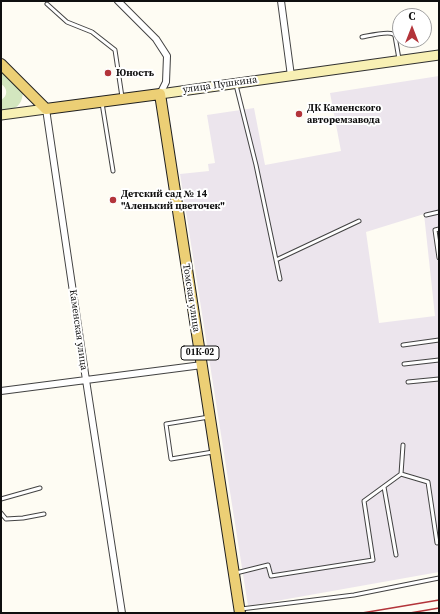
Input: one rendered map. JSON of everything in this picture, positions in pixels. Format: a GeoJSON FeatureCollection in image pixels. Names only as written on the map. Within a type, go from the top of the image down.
{"type":"FeatureCollection","features":[{"type":"Feature","properties":{"kind":"main road"},"geometry":{"type":"LineString","coordinates":[[1,64],[46,109]]}},
{"type":"Feature","properties":{"kind":"main road","name":"улица Пушкина"},"geometry":{"type":"LineString","coordinates":[[46,109],[160,94]]}},
{"type":"Feature","properties":{"kind":"main road","name":"Томская улица"},"geometry":{"type":"LineString","coordinates":[[160,94],[240,611]]}},
{"type":"Feature","properties":{"kind":"street","name":"Томская улица"},"geometry":{"type":"LineString","coordinates":[[118,1],[156,38],[167,56],[166,82],[160,94]]}},
{"type":"Feature","properties":{"kind":"street"},"geometry":{"type":"LineString","coordinates":[[281,1],[291,76]]}},
{"type":"Feature","properties":{"kind":"street","name":"улица Пушкина"},"geometry":{"type":"LineString","coordinates":[[160,94],[439,55]]}},
{"type":"Feature","properties":{"kind":"street","name":"улица Пушкина"},"geometry":{"type":"LineString","coordinates":[[1,115],[46,109]]}},
{"type":"Feature","properties":{"kind":"street","name":"Каменская улица"},"geometry":{"type":"LineString","coordinates":[[46,109],[122,613]]}},
{"type":"Feature","properties":{"kind":"street"},"geometry":{"type":"LineString","coordinates":[[1,391],[202,365]]}},
{"type":"Feature","properties":{"kind":"lane"},"geometry":{"type":"LineString","coordinates":[[47,4],[67,22],[92,32],[115,50],[122,99]]}},
{"type":"Feature","properties":{"kind":"lane"},"geometry":{"type":"LineString","coordinates":[[362,37],[386,33],[394,34],[399,61]]}},
{"type":"Feature","properties":{"kind":"lane"},"geometry":{"type":"LineString","coordinates":[[235,83],[256,165],[280,278]]}},
{"type":"Feature","properties":{"kind":"lane"},"geometry":{"type":"LineString","coordinates":[[102,101],[113,171]]}},
{"type":"Feature","properties":{"kind":"lane"},"geometry":{"type":"LineString","coordinates":[[426,215],[439,212]]}},
{"type":"Feature","properties":{"kind":"lane"},"geometry":{"type":"LineString","coordinates":[[276,260],[359,221]]}},
{"type":"Feature","properties":{"kind":"lane"},"geometry":{"type":"LineString","coordinates":[[439,229],[435,230],[439,258]]}},
{"type":"Feature","properties":{"kind":"lane"},"geometry":{"type":"LineString","coordinates":[[403,345],[439,340]]}},
{"type":"Feature","properties":{"kind":"lane"},"geometry":{"type":"LineString","coordinates":[[404,364],[439,360]]}},
{"type":"Feature","properties":{"kind":"lane"},"geometry":{"type":"LineString","coordinates":[[408,382],[439,379]]}},
{"type":"Feature","properties":{"kind":"lane"},"geometry":{"type":"LineString","coordinates":[[210,417],[166,424],[170,459],[215,451]]}},
{"type":"Feature","properties":{"kind":"lane"},"geometry":{"type":"LineString","coordinates":[[234,573],[268,565],[271,576],[373,560],[364,501],[401,474],[403,445]]}},
{"type":"Feature","properties":{"kind":"lane"},"geometry":{"type":"LineString","coordinates":[[401,474],[428,482],[437,543]]}},
{"type":"Feature","properties":{"kind":"lane"},"geometry":{"type":"LineString","coordinates":[[384,487],[396,555]]}},
{"type":"Feature","properties":{"kind":"lane"},"geometry":{"type":"LineString","coordinates":[[1,499],[40,488]]}},
{"type":"Feature","properties":{"kind":"lane"},"geometry":{"type":"LineString","coordinates":[[1,513],[6,519],[23,518],[44,514]]}},
{"type":"Feature","properties":{"kind":"lane"},"geometry":{"type":"LineString","coordinates":[[240,611],[354,595],[439,578]]}},
{"type":"Feature","properties":{"kind":"shaded area"},"geometry":{"type":"Polygon","coordinates":[[[439,76],[439,572],[248,606],[180,174],[209,171],[208,164],[215,163],[207,115],[254,108],[265,165],[341,151],[330,93],[439,76]],[[424,214],[366,232],[379,323],[435,316],[424,214]]]}},
{"type":"Feature","properties":{"kind":"green space"},"geometry":{"type":"Polygon","coordinates":[[[1,67],[23,92],[21,101],[16,107],[10,110],[1,111],[1,100],[6,94],[6,90],[1,84],[1,67]]]}},
{"type":"Feature","properties":{"kind":"railway"},"geometry":{"type":"LineString","coordinates":[[362,613],[439,600]]}},
{"type":"Feature","properties":{"kind":"railway"},"geometry":{"type":"LineString","coordinates":[[410,613],[439,608]]}},
{"type":"Feature","properties":{"kind":"place","name":"Юность"},"geometry":{"type":"Point","coordinates":[108,73]}},
{"type":"Feature","properties":{"kind":"place","name":"ДК Каменского авторемзавода"},"geometry":{"type":"Point","coordinates":[299,114]}},
{"type":"Feature","properties":{"kind":"place","name":"Детский сад № 14 \"Аленький цветочек\""},"geometry":{"type":"Point","coordinates":[113,200]}}]}
